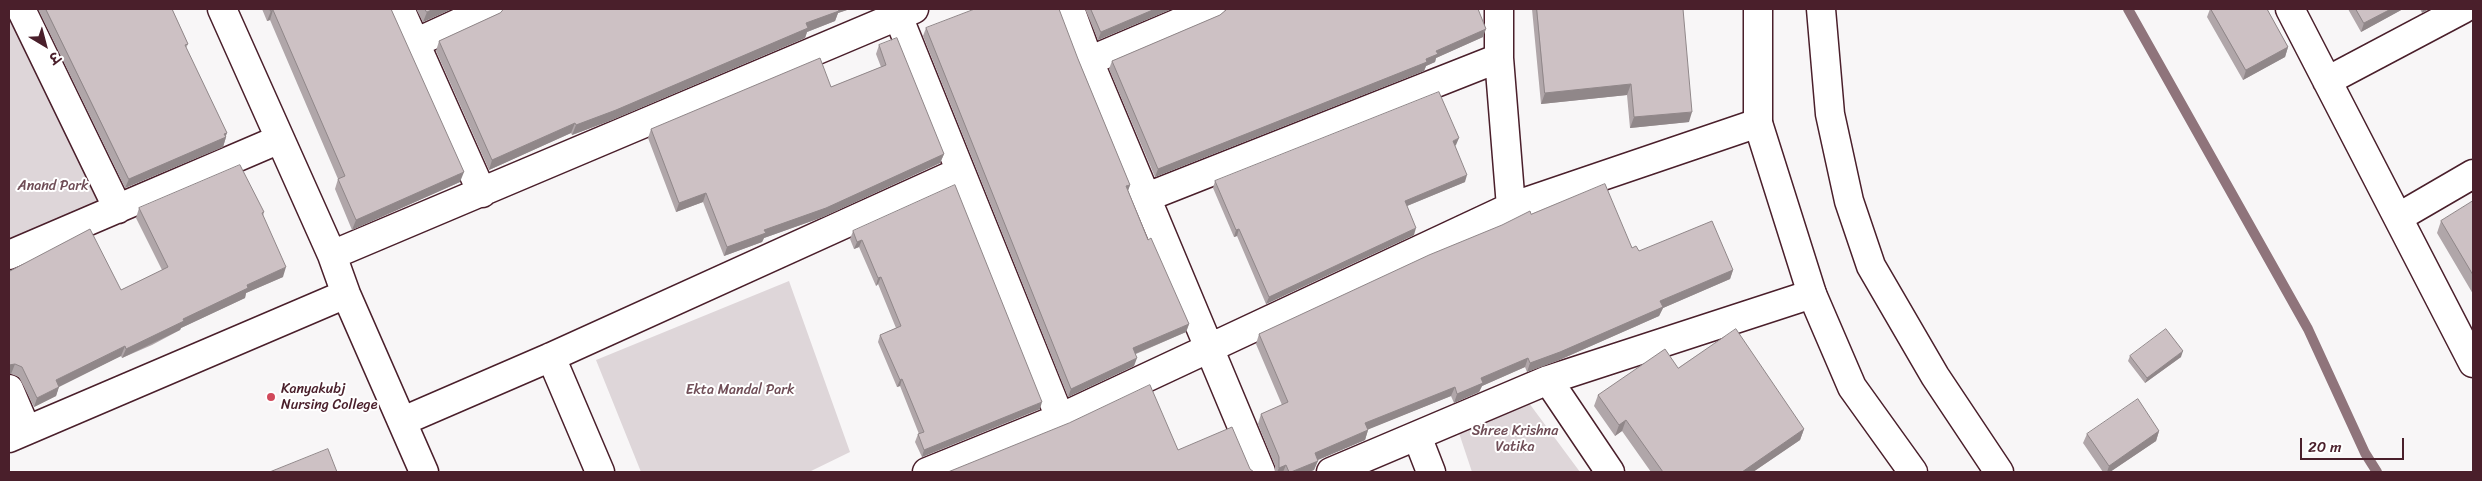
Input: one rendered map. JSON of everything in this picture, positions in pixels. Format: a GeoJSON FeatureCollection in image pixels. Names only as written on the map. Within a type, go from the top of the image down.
{"type":"FeatureCollection","features":[{"type":"Feature","properties":{"kind":"street"},"geometry":{"type":"LineString","coordinates":[[20,9],[118,209]]}},
{"type":"Feature","properties":{"kind":"street"},"geometry":{"type":"LineString","coordinates":[[222,9],[332,255],[346,294],[424,472]]}},
{"type":"Feature","properties":{"kind":"street"},"geometry":{"type":"LineString","coordinates":[[400,9],[482,193]]}},
{"type":"Feature","properties":{"kind":"street"},"geometry":{"type":"LineString","coordinates":[[415,43],[489,9]]}},
{"type":"Feature","properties":{"kind":"street"},"geometry":{"type":"LineString","coordinates":[[1070,9],[1089,61],[1261,472]]}},
{"type":"Feature","properties":{"kind":"street"},"geometry":{"type":"LineString","coordinates":[[1089,61],[1211,9]]}},
{"type":"Feature","properties":{"kind":"street"},"geometry":{"type":"LineString","coordinates":[[1499,9],[1499,58],[1511,207]]}},
{"type":"Feature","properties":{"kind":"street"},"geometry":{"type":"LineString","coordinates":[[1758,9],[1758,123],[1812,294],[1852,387],[1913,472]]}},
{"type":"Feature","properties":{"kind":"street"},"geometry":{"type":"LineString","coordinates":[[1821,9],[1830,114],[1849,201],[1871,266],[1935,376],[1999,472]]}},
{"type":"Feature","properties":{"kind":"street"},"geometry":{"type":"LineString","coordinates":[[2290,9],[2399,216],[2473,363]]}},
{"type":"Feature","properties":{"kind":"street"},"geometry":{"type":"LineString","coordinates":[[2327,80],[2464,9]]}},
{"type":"Feature","properties":{"kind":"street"},"geometry":{"type":"LineString","coordinates":[[332,255],[906,12],[959,172],[1060,418]]}},
{"type":"Feature","properties":{"kind":"street"},"geometry":{"type":"LineString","coordinates":[[1147,197],[1499,58]]}},
{"type":"Feature","properties":{"kind":"street"},"geometry":{"type":"LineString","coordinates":[[927,472],[1060,418],[1511,207],[1758,123]]}},
{"type":"Feature","properties":{"kind":"street"},"geometry":{"type":"LineString","coordinates":[[9,255],[280,139]]}},
{"type":"Feature","properties":{"kind":"street"},"geometry":{"type":"LineString","coordinates":[[403,421],[551,357],[959,172]]}},
{"type":"Feature","properties":{"kind":"street"},"geometry":{"type":"LineString","coordinates":[[2399,216],[2473,174]]}},
{"type":"Feature","properties":{"kind":"street"},"geometry":{"type":"LineString","coordinates":[[9,389],[18,434],[346,294]]}},
{"type":"Feature","properties":{"kind":"street"},"geometry":{"type":"LineString","coordinates":[[1330,472],[1548,380],[1812,294]]}},
{"type":"Feature","properties":{"kind":"street"},"geometry":{"type":"LineString","coordinates":[[551,357],[600,472]]}},
{"type":"Feature","properties":{"kind":"street"},"geometry":{"type":"LineString","coordinates":[[1548,380],[1610,472]]}},
{"type":"Feature","properties":{"kind":"street"},"geometry":{"type":"LineString","coordinates":[[1417,436],[1431,472]]}},
{"type":"Feature","properties":{"kind":"green space","name":"Anand Park"},"geometry":{"type":"Polygon","coordinates":[[[9,9],[113,210],[9,250],[9,9]]]}},
{"type":"Feature","properties":{"kind":"green space","name":"Ekta Mandal Park"},"geometry":{"type":"Polygon","coordinates":[[[789,281],[850,452],[809,472],[641,472],[596,360],[789,281]]]}},
{"type":"Feature","properties":{"kind":"green space","name":"Shree Krishna Vatika"},"geometry":{"type":"Polygon","coordinates":[[[1526,399],[1580,472],[1472,472],[1458,430],[1526,399]]]}},
{"type":"Feature","properties":{"kind":"building"},"geometry":{"type":"Polygon","coordinates":[[[46,9],[172,9],[188,44],[185,45],[227,133],[224,134],[226,137],[129,179],[46,9]]]}},
{"type":"Feature","properties":{"kind":"building"},"geometry":{"type":"Polygon","coordinates":[[[270,9],[391,9],[464,172],[356,220],[338,179],[345,176],[273,10],[271,11],[270,9]]]}},
{"type":"Feature","properties":{"kind":"building"},"geometry":{"type":"Polygon","coordinates":[[[504,9],[838,9],[839,11],[806,23],[808,28],[616,110],[576,125],[575,123],[492,160],[439,41],[500,13],[504,9]]]}},
{"type":"Feature","properties":{"kind":"building"},"geometry":{"type":"Polygon","coordinates":[[[975,9],[1059,9],[1130,185],[1126,186],[1148,240],[1151,238],[1189,324],[1133,348],[1137,358],[1071,389],[926,28],[975,9]]]}},
{"type":"Feature","properties":{"kind":"building"},"geometry":{"type":"Polygon","coordinates":[[[1091,9],[1155,9],[1101,32],[1091,9]]]}},
{"type":"Feature","properties":{"kind":"building"},"geometry":{"type":"Polygon","coordinates":[[[1227,9],[1478,9],[1486,29],[1436,51],[1438,54],[1426,59],[1427,62],[1158,169],[1112,61],[1220,15],[1227,9]]]}},
{"type":"Feature","properties":{"kind":"building"},"geometry":{"type":"Polygon","coordinates":[[[1537,9],[1683,9],[1692,112],[1634,117],[1631,84],[1545,93],[1537,9]]]}},
{"type":"Feature","properties":{"kind":"building"},"geometry":{"type":"Polygon","coordinates":[[[2211,9],[2267,9],[2288,47],[2246,70],[2211,9]]]}},
{"type":"Feature","properties":{"kind":"building"},"geometry":{"type":"Polygon","coordinates":[[[2356,9],[2391,9],[2364,23],[2356,9]]]}},
{"type":"Feature","properties":{"kind":"building"},"geometry":{"type":"Polygon","coordinates":[[[897,38],[944,154],[826,208],[764,230],[766,233],[727,247],[706,193],[679,203],[651,129],[820,58],[831,87],[886,65],[879,45],[897,38]]]}},
{"type":"Feature","properties":{"kind":"building"},"geometry":{"type":"Polygon","coordinates":[[[1439,92],[1459,138],[1453,141],[1467,175],[1405,201],[1416,228],[1269,297],[1239,229],[1236,230],[1215,181],[1439,92]]]}},
{"type":"Feature","properties":{"kind":"building"},"geometry":{"type":"Polygon","coordinates":[[[240,165],[264,212],[262,213],[286,267],[247,285],[248,288],[183,319],[184,321],[126,349],[125,346],[56,380],[59,387],[37,398],[22,367],[15,364],[9,365],[9,267],[10,271],[90,229],[121,290],[168,267],[139,208],[240,165]]]}},
{"type":"Feature","properties":{"kind":"building"},"geometry":{"type":"Polygon","coordinates":[[[1605,184],[1632,248],[1636,246],[1639,251],[1712,221],[1733,270],[1660,301],[1663,307],[1560,352],[1530,363],[1528,358],[1481,378],[1483,383],[1457,394],[1455,387],[1365,423],[1368,430],[1315,453],[1318,461],[1291,472],[1289,472],[1286,465],[1279,468],[1279,457],[1261,414],[1288,402],[1259,334],[1429,255],[1502,225],[1530,211],[1531,214],[1605,184]]]}},
{"type":"Feature","properties":{"kind":"building"},"geometry":{"type":"Polygon","coordinates":[[[955,185],[1042,402],[924,450],[918,434],[924,432],[902,379],[900,380],[880,335],[901,326],[881,277],[878,278],[862,240],[857,242],[853,231],[955,185]]]}},
{"type":"Feature","properties":{"kind":"building"},"geometry":{"type":"Polygon","coordinates":[[[2473,201],[2473,275],[2441,221],[2473,201]]]}},
{"type":"Feature","properties":{"kind":"building"},"geometry":{"type":"Polygon","coordinates":[[[1736,329],[1804,429],[1742,472],[1663,472],[1626,420],[1619,425],[1598,395],[1665,349],[1678,368],[1736,329]]]}},
{"type":"Feature","properties":{"kind":"building"},"geometry":{"type":"Polygon","coordinates":[[[2166,329],[2183,351],[2147,378],[2130,356],[2166,329]]]}},
{"type":"Feature","properties":{"kind":"building"},"geometry":{"type":"Polygon","coordinates":[[[1150,385],[1178,450],[1232,427],[1250,469],[1254,472],[948,472],[1069,423],[1150,385]]]}},
{"type":"Feature","properties":{"kind":"building"},"geometry":{"type":"Polygon","coordinates":[[[2138,399],[2159,431],[2109,466],[2087,434],[2138,399]]]}},
{"type":"Feature","properties":{"kind":"building"},"geometry":{"type":"Polygon","coordinates":[[[328,449],[337,472],[270,472],[328,449]]]}},
{"type":"Feature","properties":{"kind":"waterway"},"geometry":{"type":"LineString","coordinates":[[2128,9],[2308,329],[2365,453],[2377,472]]}},
{"type":"Feature","properties":{"kind":"place","name":"Kanyakubj Nursing College"},"geometry":{"type":"Point","coordinates":[271,397]}}]}
